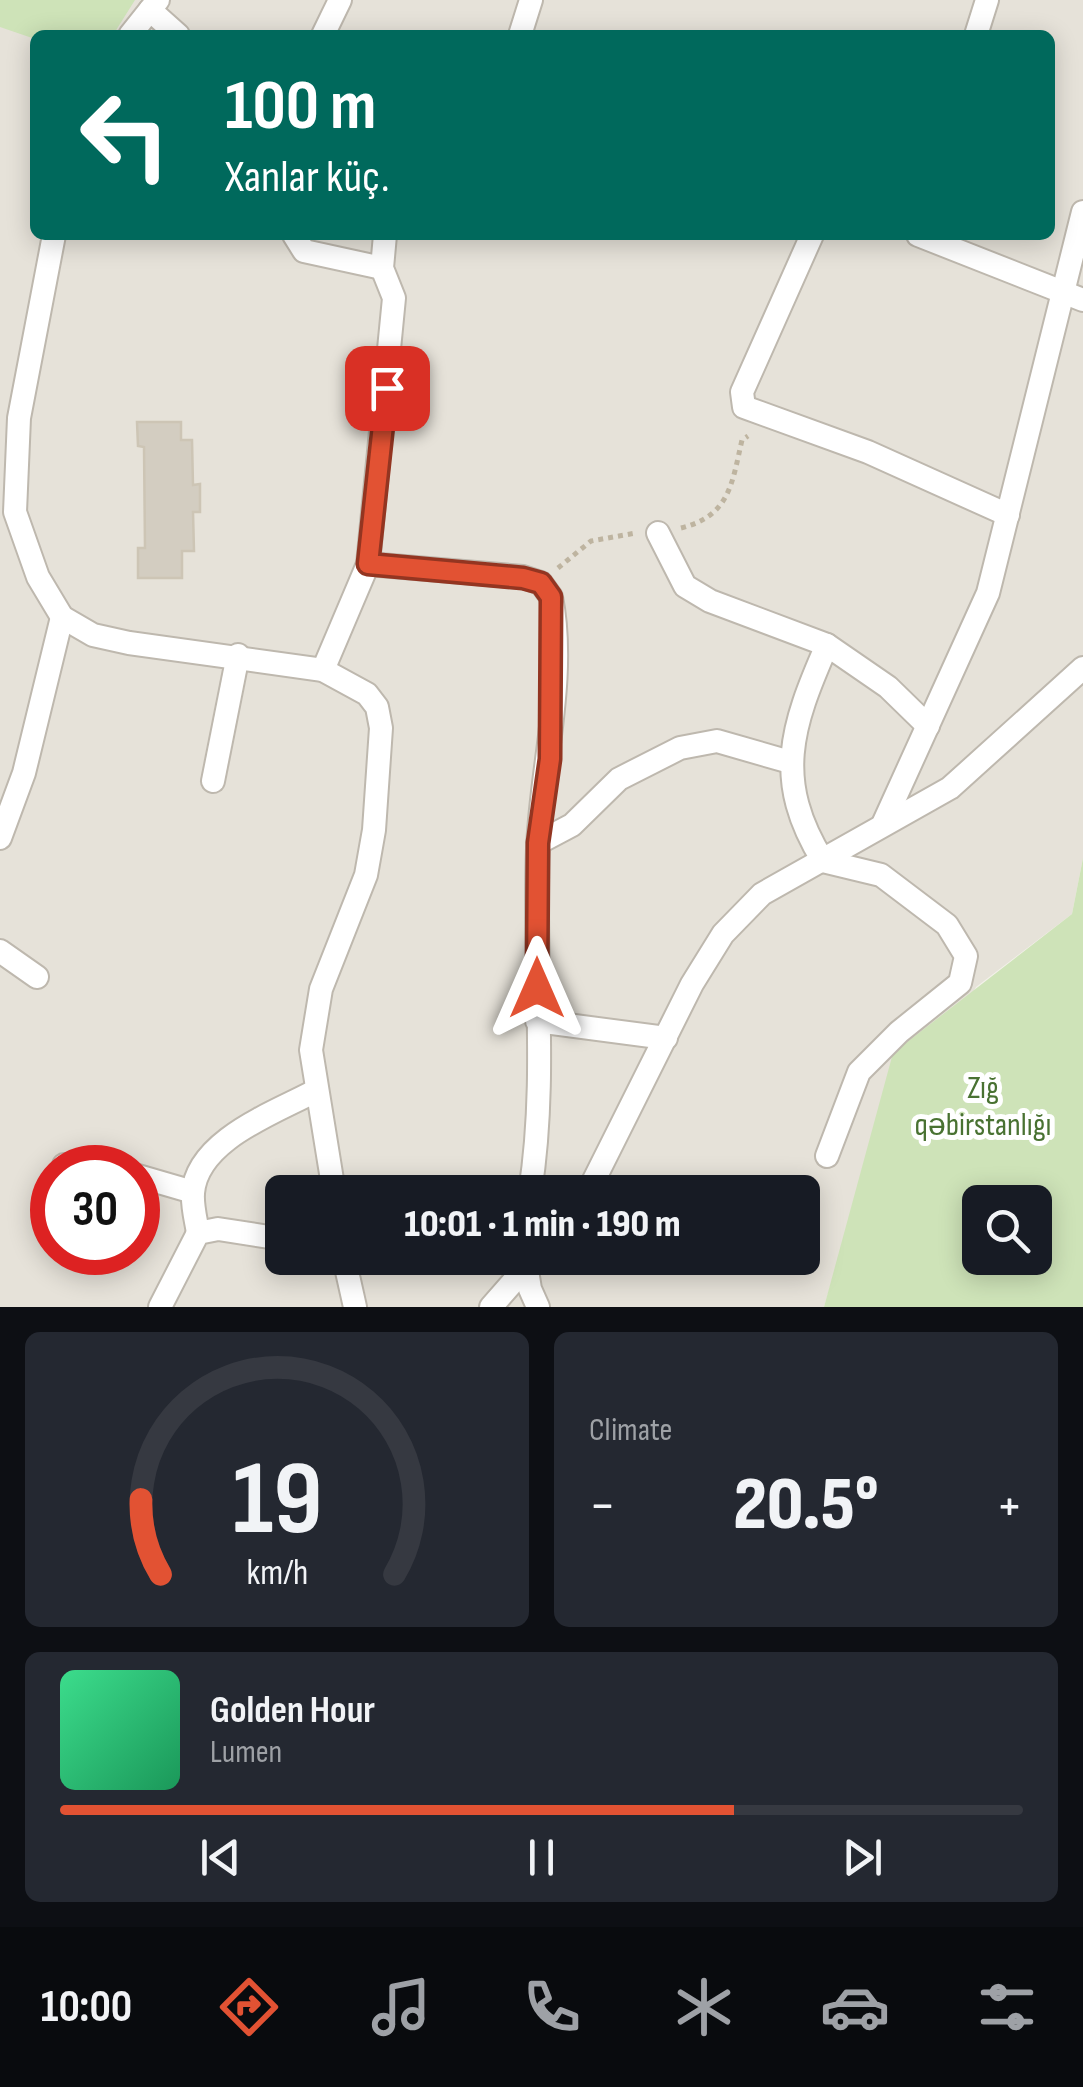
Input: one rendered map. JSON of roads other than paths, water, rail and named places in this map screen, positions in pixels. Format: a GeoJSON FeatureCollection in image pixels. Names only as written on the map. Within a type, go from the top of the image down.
{"type":"FeatureCollection","features":[{"type":"Feature","properties":{"kind":"street"},"geometry":{"type":"LineString","coordinates":[[325,30],[340,0]]}},
{"type":"Feature","properties":{"kind":"street"},"geometry":{"type":"LineString","coordinates":[[522,30],[531,0]]}},
{"type":"Feature","properties":{"kind":"street"},"geometry":{"type":"LineString","coordinates":[[978,30],[987,0]]}},
{"type":"Feature","properties":{"kind":"street"},"geometry":{"type":"LineString","coordinates":[[134,30],[154,5],[174,30]]}},
{"type":"Feature","properties":{"kind":"street"},"geometry":{"type":"LineString","coordinates":[[884,822],[988,593],[1072,296],[1083,212]]}},
{"type":"Feature","properties":{"kind":"street"},"geometry":{"type":"LineString","coordinates":[[53,240],[19,418],[8,511],[62,618],[93,635],[129,643],[238,655],[323,670],[366,694],[377,708],[381,728],[374,830],[366,874],[321,989],[311,1050],[331,1175]]}},
{"type":"Feature","properties":{"kind":"street"},"geometry":{"type":"LineString","coordinates":[[297,240],[304,251],[382,268]]}},
{"type":"Feature","properties":{"kind":"street"},"geometry":{"type":"LineString","coordinates":[[323,670],[368,564],[394,298],[382,268],[385,240]]}},
{"type":"Feature","properties":{"kind":"street"},"geometry":{"type":"LineString","coordinates":[[810,240],[742,392],[744,406],[868,452],[1008,514]]}},
{"type":"Feature","properties":{"kind":"street"},"geometry":{"type":"LineString","coordinates":[[931,240],[1072,296]]}},
{"type":"Feature","properties":{"kind":"street"},"geometry":{"type":"LineString","coordinates":[[658,534],[686,586],[710,601],[827,644],[888,687],[928,726]]}},
{"type":"Feature","properties":{"kind":"street"},"geometry":{"type":"LineString","coordinates":[[368,564],[523,578],[541,583],[551,597],[550,759],[538,843],[539,1138],[533,1175]]}},
{"type":"Feature","properties":{"kind":"street"},"geometry":{"type":"LineString","coordinates":[[0,838],[24,773],[62,618]]}},
{"type":"Feature","properties":{"kind":"street"},"geometry":{"type":"LineString","coordinates":[[827,644],[806,694],[790,762],[800,822],[823,860],[881,875],[947,925],[966,956],[960,983],[899,1032],[860,1072],[827,1156]]}},
{"type":"Feature","properties":{"kind":"street"},"geometry":{"type":"LineString","coordinates":[[213,782],[238,655]]}},
{"type":"Feature","properties":{"kind":"street"},"geometry":{"type":"LineString","coordinates":[[597,1175],[723,934],[762,894],[950,788],[1083,668]]}},
{"type":"Feature","properties":{"kind":"street"},"geometry":{"type":"LineString","coordinates":[[538,843],[572,825],[619,779],[680,748],[717,741],[790,762]]}},
{"type":"Feature","properties":{"kind":"street"},"geometry":{"type":"LineString","coordinates":[[0,951],[37,977]]}},
{"type":"Feature","properties":{"kind":"street"},"geometry":{"type":"LineString","coordinates":[[537,1021],[666,1038]]}},
{"type":"Feature","properties":{"kind":"street"},"geometry":{"type":"LineString","coordinates":[[160,1307],[198,1233],[193,1192],[202,1166],[226,1140],[316,1090]]}},
{"type":"Feature","properties":{"kind":"street"},"geometry":{"type":"LineString","coordinates":[[160,1182],[193,1192]]}},
{"type":"Feature","properties":{"kind":"street"},"geometry":{"type":"LineString","coordinates":[[198,1233],[218,1228],[265,1237]]}},
{"type":"Feature","properties":{"kind":"street"},"geometry":{"type":"LineString","coordinates":[[348,1275],[355,1307]]}},
{"type":"Feature","properties":{"kind":"street"},"geometry":{"type":"LineString","coordinates":[[491,1307],[516,1275]]}},
{"type":"Feature","properties":{"kind":"street"},"geometry":{"type":"LineString","coordinates":[[531,1275],[538,1307]]}},
{"type":"Feature","properties":{"kind":"park label","name":"Zığ qəbirstanlığı"},"geometry":{"type":"Point","coordinates":[983,1106]}}]}
